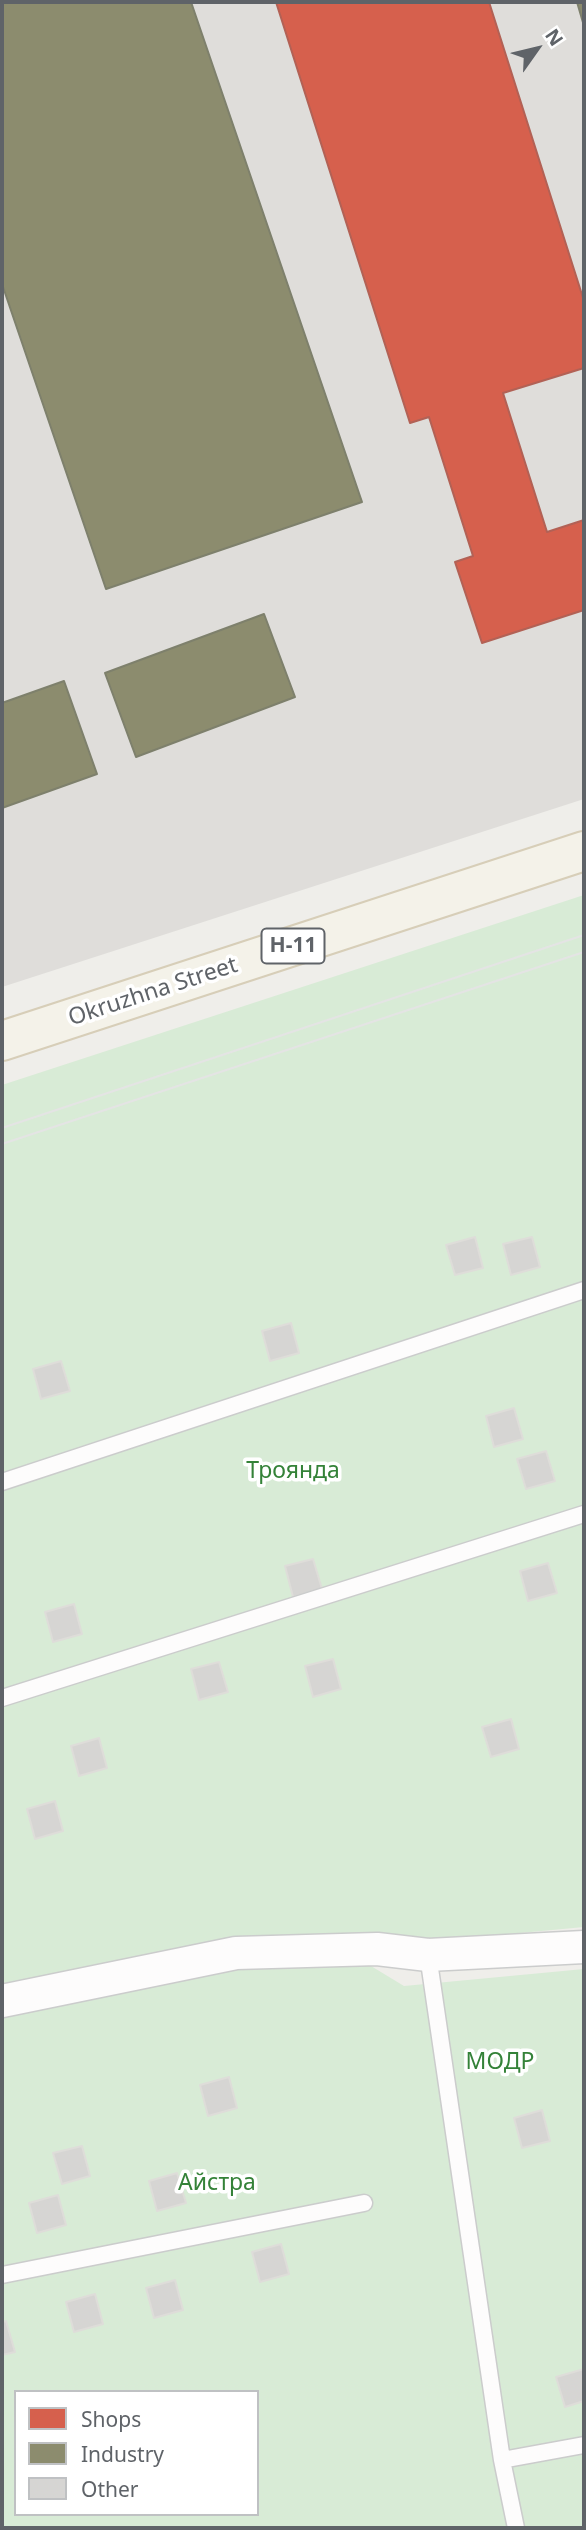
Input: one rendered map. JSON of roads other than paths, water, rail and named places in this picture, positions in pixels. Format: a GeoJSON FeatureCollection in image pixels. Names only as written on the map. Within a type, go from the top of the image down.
{"type":"FeatureCollection","features":[{"type":"Feature","properties":{"kind":"main road","name":"Okruzhna Street"},"geometry":{"type":"LineString","coordinates":[[2,1041],[584,852]]}},
{"type":"Feature","properties":{"kind":"street"},"geometry":{"type":"LineString","coordinates":[[2,2001],[236,1953],[377,1949],[428,1955],[584,1947]]}},
{"type":"Feature","properties":{"kind":"lane"},"geometry":{"type":"LineString","coordinates":[[2,1482],[584,1290]]}},
{"type":"Feature","properties":{"kind":"lane"},"geometry":{"type":"LineString","coordinates":[[2,1699],[584,1514]]}},
{"type":"Feature","properties":{"kind":"lane"},"geometry":{"type":"LineString","coordinates":[[428,1955],[502,2460],[516,2528]]}},
{"type":"Feature","properties":{"kind":"lane"},"geometry":{"type":"LineString","coordinates":[[2,2275],[364,2203]]}},
{"type":"Feature","properties":{"kind":"lane"},"geometry":{"type":"LineString","coordinates":[[502,2460],[584,2445]]}},
{"type":"Feature","properties":{"kind":"tram line"},"geometry":{"type":"LineString","coordinates":[[2,1128],[584,935]]}},
{"type":"Feature","properties":{"kind":"tram line"},"geometry":{"type":"LineString","coordinates":[[2,1144],[584,952]]}},
{"type":"Feature","properties":{"kind":"park label","name":"Троянда"},"geometry":{"type":"Point","coordinates":[293,1471]}},
{"type":"Feature","properties":{"kind":"park label","name":"МОДР"},"geometry":{"type":"Point","coordinates":[500,2062]}},
{"type":"Feature","properties":{"kind":"park label","name":"Айстра"},"geometry":{"type":"Point","coordinates":[217,2183]}}]}
